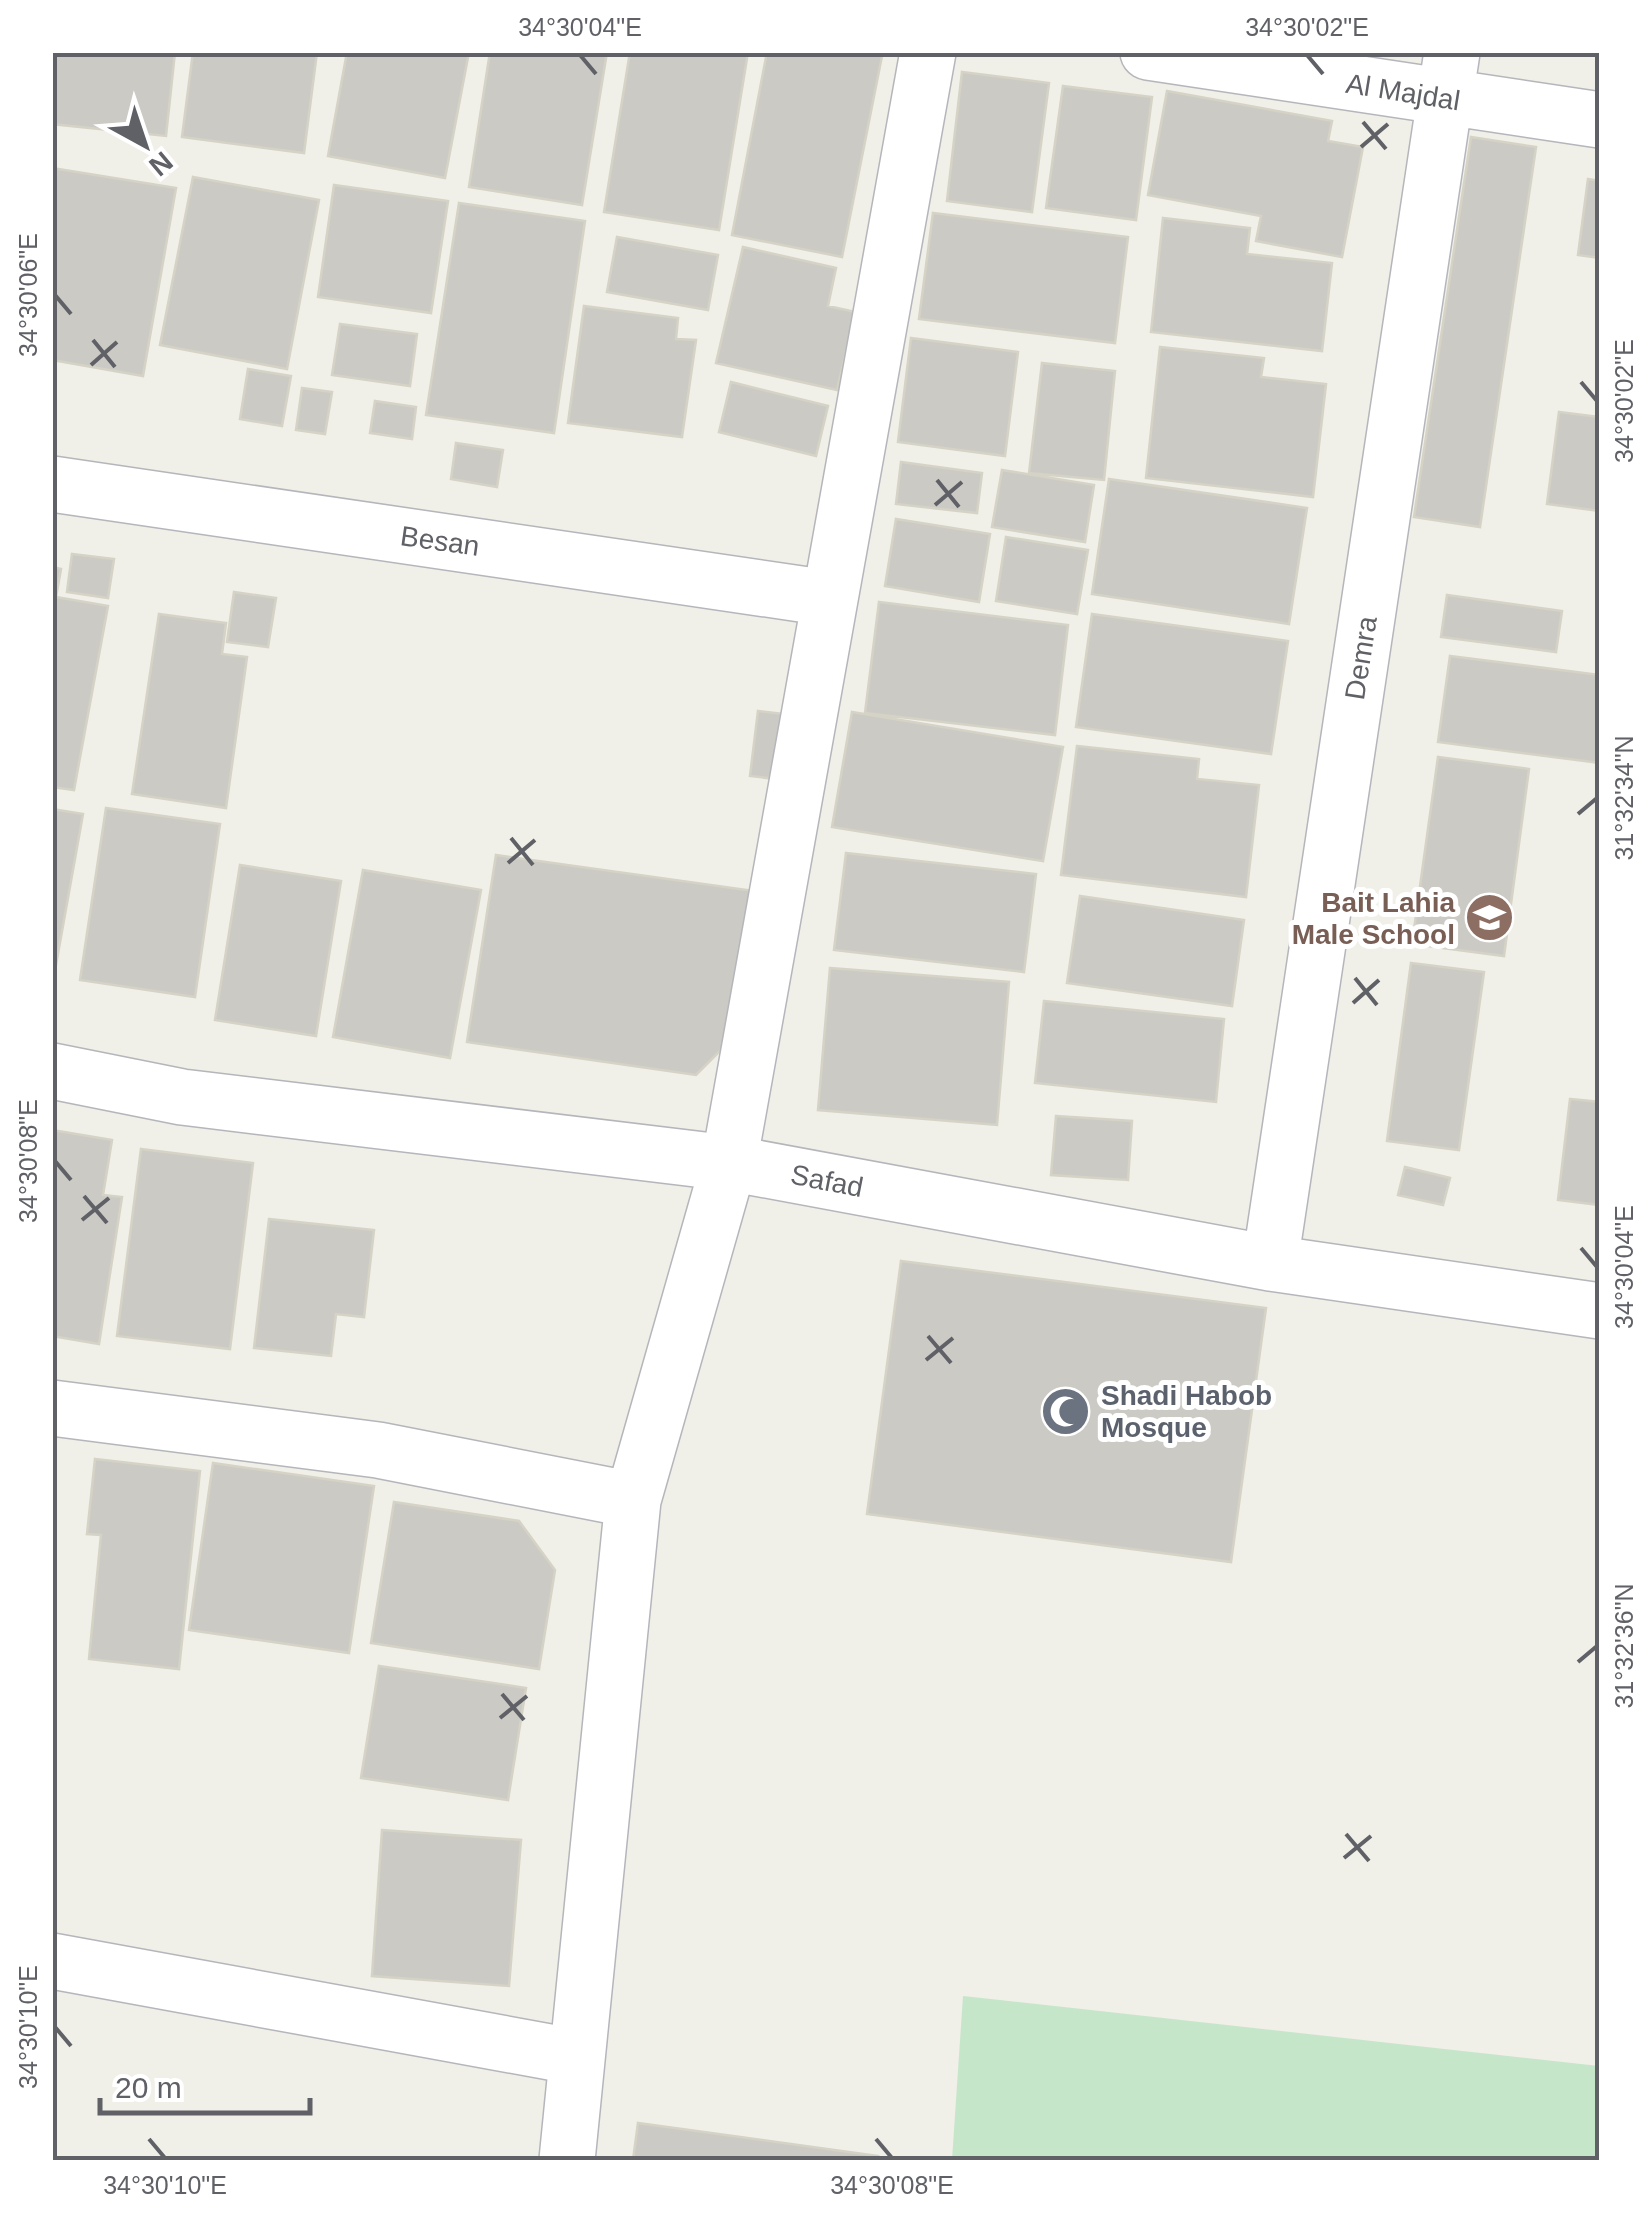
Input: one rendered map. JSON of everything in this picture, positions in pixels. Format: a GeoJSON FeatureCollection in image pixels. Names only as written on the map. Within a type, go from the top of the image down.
{"type":"FeatureCollection","features":[{"type":"Feature","properties":{"kind":"street"},"geometry":{"type":"LineString","coordinates":[[567,2160],[633,1500],[729,1163],[928,52]]}},
{"type":"Feature","properties":{"kind":"street","name":"Al Majdal"},"geometry":{"type":"LineString","coordinates":[[1148,52],[1449,76],[1600,120]]}},
{"type":"Feature","properties":{"kind":"street","name":"Demra"},"geometry":{"type":"LineString","coordinates":[[1270,1263],[1449,76]]}},
{"type":"Feature","properties":{"kind":"street","name":"Besan"},"geometry":{"type":"LineString","coordinates":[[52,484],[828,598]]}},
{"type":"Feature","properties":{"kind":"street","name":"Safad"},"geometry":{"type":"LineString","coordinates":[[52,1071],[182,1096],[729,1163],[1270,1263],[1600,1310]]}},
{"type":"Feature","properties":{"kind":"street"},"geometry":{"type":"LineString","coordinates":[[52,1408],[378,1450],[633,1500]]}},
{"type":"Feature","properties":{"kind":"street"},"geometry":{"type":"LineString","coordinates":[[52,1961],[577,2057]]}},
{"type":"Feature","properties":{"kind":"green space"},"geometry":{"type":"Polygon","coordinates":[[[963,1996],[1599,2066],[1599,2160],[952,2160],[963,1996]]]}},
{"type":"Feature","properties":{"kind":"building"},"geometry":{"type":"Polygon","coordinates":[[[52,52],[175,52],[166,136],[52,124],[52,52]]]}},
{"type":"Feature","properties":{"kind":"building"},"geometry":{"type":"Polygon","coordinates":[[[193,52],[317,52],[304,153],[182,137],[193,52]]]}},
{"type":"Feature","properties":{"kind":"building"},"geometry":{"type":"Polygon","coordinates":[[[347,52],[469,52],[445,178],[328,156],[347,52]]]}},
{"type":"Feature","properties":{"kind":"building"},"geometry":{"type":"Polygon","coordinates":[[[490,52],[607,52],[582,205],[469,187],[490,52]]]}},
{"type":"Feature","properties":{"kind":"building"},"geometry":{"type":"Polygon","coordinates":[[[630,52],[748,52],[719,230],[604,212],[630,52]]]}},
{"type":"Feature","properties":{"kind":"building"},"geometry":{"type":"Polygon","coordinates":[[[767,52],[866,52],[882,56],[842,257],[732,235],[767,52]]]}},
{"type":"Feature","properties":{"kind":"building"},"geometry":{"type":"Polygon","coordinates":[[[962,72],[1049,83],[1032,212],[947,201],[962,72]]]}},
{"type":"Feature","properties":{"kind":"building"},"geometry":{"type":"Polygon","coordinates":[[[1063,86],[1152,97],[1136,220],[1046,208],[1063,86]]]}},
{"type":"Feature","properties":{"kind":"building"},"geometry":{"type":"Polygon","coordinates":[[[1167,91],[1332,121],[1328,141],[1363,147],[1342,257],[1256,241],[1261,216],[1148,195],[1167,91]]]}},
{"type":"Feature","properties":{"kind":"building"},"geometry":{"type":"Polygon","coordinates":[[[1471,137],[1536,147],[1480,527],[1414,517],[1471,137]]]}},
{"type":"Feature","properties":{"kind":"building"},"geometry":{"type":"Polygon","coordinates":[[[52,168],[176,188],[143,376],[52,360],[52,168]]]}},
{"type":"Feature","properties":{"kind":"building"},"geometry":{"type":"Polygon","coordinates":[[[193,177],[319,200],[287,369],[160,345],[193,177]]]}},
{"type":"Feature","properties":{"kind":"building"},"geometry":{"type":"Polygon","coordinates":[[[1588,179],[1600,181],[1600,258],[1578,255],[1588,179]]]}},
{"type":"Feature","properties":{"kind":"building"},"geometry":{"type":"Polygon","coordinates":[[[334,185],[448,201],[431,313],[318,297],[334,185]]]}},
{"type":"Feature","properties":{"kind":"building"},"geometry":{"type":"Polygon","coordinates":[[[459,203],[585,221],[554,433],[426,415],[459,203]]]}},
{"type":"Feature","properties":{"kind":"building"},"geometry":{"type":"Polygon","coordinates":[[[933,213],[1128,237],[1115,343],[919,319],[933,213]]]}},
{"type":"Feature","properties":{"kind":"building"},"geometry":{"type":"Polygon","coordinates":[[[1163,218],[1250,228],[1247,254],[1332,263],[1322,351],[1151,332],[1163,218]]]}},
{"type":"Feature","properties":{"kind":"building"},"geometry":{"type":"Polygon","coordinates":[[[617,237],[718,255],[708,310],[607,292],[617,237]]]}},
{"type":"Feature","properties":{"kind":"building"},"geometry":{"type":"Polygon","coordinates":[[[743,247],[836,268],[828,306],[855,312],[837,390],[716,363],[743,247]]]}},
{"type":"Feature","properties":{"kind":"building"},"geometry":{"type":"Polygon","coordinates":[[[584,306],[678,318],[676,339],[696,340],[682,437],[568,423],[584,306]]]}},
{"type":"Feature","properties":{"kind":"building"},"geometry":{"type":"Polygon","coordinates":[[[340,324],[417,334],[410,386],[332,375],[340,324]]]}},
{"type":"Feature","properties":{"kind":"building"},"geometry":{"type":"Polygon","coordinates":[[[911,338],[1018,352],[1005,456],[898,442],[911,338]]]}},
{"type":"Feature","properties":{"kind":"building"},"geometry":{"type":"Polygon","coordinates":[[[1160,347],[1264,358],[1261,377],[1326,384],[1313,497],[1146,478],[1160,347]]]}},
{"type":"Feature","properties":{"kind":"building"},"geometry":{"type":"Polygon","coordinates":[[[1042,363],[1115,371],[1104,480],[1029,473],[1042,363]]]}},
{"type":"Feature","properties":{"kind":"building"},"geometry":{"type":"Polygon","coordinates":[[[248,369],[291,376],[282,426],[240,419],[248,369]]]}},
{"type":"Feature","properties":{"kind":"building"},"geometry":{"type":"Polygon","coordinates":[[[731,382],[828,406],[816,456],[719,432],[731,382]]]}},
{"type":"Feature","properties":{"kind":"building"},"geometry":{"type":"Polygon","coordinates":[[[302,388],[332,392],[325,434],[296,430],[302,388]]]}},
{"type":"Feature","properties":{"kind":"building"},"geometry":{"type":"Polygon","coordinates":[[[375,401],[416,407],[412,439],[370,433],[375,401]]]}},
{"type":"Feature","properties":{"kind":"building"},"geometry":{"type":"Polygon","coordinates":[[[1559,412],[1600,417],[1600,511],[1547,504],[1559,412]]]}},
{"type":"Feature","properties":{"kind":"building"},"geometry":{"type":"Polygon","coordinates":[[[456,443],[503,450],[497,487],[451,479],[456,443]]]}},
{"type":"Feature","properties":{"kind":"building"},"geometry":{"type":"Polygon","coordinates":[[[901,462],[982,473],[977,513],[896,504],[901,462]]]}},
{"type":"Feature","properties":{"kind":"building"},"geometry":{"type":"Polygon","coordinates":[[[1002,470],[1094,485],[1085,542],[992,527],[1002,470]]]}},
{"type":"Feature","properties":{"kind":"building"},"geometry":{"type":"Polygon","coordinates":[[[1109,479],[1307,508],[1289,624],[1092,594],[1109,479]]]}},
{"type":"Feature","properties":{"kind":"building"},"geometry":{"type":"Polygon","coordinates":[[[896,519],[990,534],[979,602],[885,586],[896,519]]]}},
{"type":"Feature","properties":{"kind":"building"},"geometry":{"type":"Polygon","coordinates":[[[1006,537],[1088,550],[1077,614],[996,601],[1006,537]]]}},
{"type":"Feature","properties":{"kind":"building"},"geometry":{"type":"Polygon","coordinates":[[[72,554],[114,559],[108,598],[67,592],[72,554]]]}},
{"type":"Feature","properties":{"kind":"building"},"geometry":{"type":"Polygon","coordinates":[[[52,567],[61,569],[56,597],[108,606],[74,790],[52,787],[52,567]]]}},
{"type":"Feature","properties":{"kind":"building"},"geometry":{"type":"Polygon","coordinates":[[[234,592],[276,598],[268,647],[227,642],[234,592]]]}},
{"type":"Feature","properties":{"kind":"building"},"geometry":{"type":"Polygon","coordinates":[[[1447,595],[1562,611],[1556,652],[1441,637],[1447,595]]]}},
{"type":"Feature","properties":{"kind":"building"},"geometry":{"type":"Polygon","coordinates":[[[879,602],[1068,625],[1055,735],[865,713],[879,602]]]}},
{"type":"Feature","properties":{"kind":"building"},"geometry":{"type":"Polygon","coordinates":[[[159,614],[226,623],[222,654],[247,657],[226,808],[132,794],[159,614]]]}},
{"type":"Feature","properties":{"kind":"building"},"geometry":{"type":"Polygon","coordinates":[[[1092,614],[1288,641],[1271,754],[1076,727],[1092,614]]]}},
{"type":"Feature","properties":{"kind":"building"},"geometry":{"type":"Polygon","coordinates":[[[1450,656],[1600,675],[1600,763],[1438,742],[1450,656]]]}},
{"type":"Feature","properties":{"kind":"building"},"geometry":{"type":"Polygon","coordinates":[[[758,711],[793,715],[785,780],[750,776],[758,711]]]}},
{"type":"Feature","properties":{"kind":"building"},"geometry":{"type":"Polygon","coordinates":[[[852,712],[1063,747],[1043,861],[832,827],[852,712]]]}},
{"type":"Feature","properties":{"kind":"building"},"geometry":{"type":"Polygon","coordinates":[[[1077,746],[1199,759],[1197,779],[1259,785],[1246,897],[1061,875],[1077,746]]]}},
{"type":"Feature","properties":{"kind":"building"},"geometry":{"type":"Polygon","coordinates":[[[1438,757],[1529,769],[1504,956],[1412,944],[1438,757]]]}},
{"type":"Feature","properties":{"kind":"building"},"geometry":{"type":"Polygon","coordinates":[[[106,808],[220,824],[195,997],[80,980],[106,808]]]}},
{"type":"Feature","properties":{"kind":"building"},"geometry":{"type":"Polygon","coordinates":[[[52,809],[83,814],[52,987],[52,809]]]}},
{"type":"Feature","properties":{"kind":"building"},"geometry":{"type":"Polygon","coordinates":[[[846,853],[1036,874],[1024,972],[834,950],[846,853]]]}},
{"type":"Feature","properties":{"kind":"building"},"geometry":{"type":"Polygon","coordinates":[[[496,855],[754,891],[731,1040],[696,1075],[467,1042],[496,855]]]}},
{"type":"Feature","properties":{"kind":"building"},"geometry":{"type":"Polygon","coordinates":[[[240,865],[341,881],[316,1036],[215,1020],[240,865]]]}},
{"type":"Feature","properties":{"kind":"building"},"geometry":{"type":"Polygon","coordinates":[[[363,870],[481,890],[450,1058],[333,1037],[363,870]]]}},
{"type":"Feature","properties":{"kind":"building"},"geometry":{"type":"Polygon","coordinates":[[[1080,896],[1244,920],[1232,1006],[1067,983],[1080,896]]]}},
{"type":"Feature","properties":{"kind":"building"},"geometry":{"type":"Polygon","coordinates":[[[1411,963],[1484,972],[1459,1150],[1387,1141],[1411,963]]]}},
{"type":"Feature","properties":{"kind":"building"},"geometry":{"type":"Polygon","coordinates":[[[830,968],[1009,982],[997,1125],[818,1110],[830,968]]]}},
{"type":"Feature","properties":{"kind":"building"},"geometry":{"type":"Polygon","coordinates":[[[1044,1001],[1224,1019],[1216,1102],[1035,1083],[1044,1001]]]}},
{"type":"Feature","properties":{"kind":"building"},"geometry":{"type":"Polygon","coordinates":[[[1570,1099],[1600,1102],[1600,1205],[1558,1200],[1570,1099]]]}},
{"type":"Feature","properties":{"kind":"building"},"geometry":{"type":"Polygon","coordinates":[[[1056,1116],[1132,1121],[1128,1180],[1051,1175],[1056,1116]]]}},
{"type":"Feature","properties":{"kind":"building"},"geometry":{"type":"Polygon","coordinates":[[[52,1130],[112,1140],[103,1195],[122,1197],[99,1344],[52,1336],[52,1130]]]}},
{"type":"Feature","properties":{"kind":"building"},"geometry":{"type":"Polygon","coordinates":[[[141,1149],[253,1163],[230,1349],[117,1336],[141,1149]]]}},
{"type":"Feature","properties":{"kind":"building"},"geometry":{"type":"Polygon","coordinates":[[[1405,1167],[1450,1178],[1443,1205],[1398,1195],[1405,1167]]]}},
{"type":"Feature","properties":{"kind":"building"},"geometry":{"type":"Polygon","coordinates":[[[269,1219],[374,1230],[364,1317],[336,1314],[331,1356],[254,1348],[269,1219]]]}},
{"type":"Feature","properties":{"kind":"building","name":"Shadi Habob Mosque"},"geometry":{"type":"Polygon","coordinates":[[[901,1261],[1266,1308],[1231,1562],[867,1514],[901,1261]]]}},
{"type":"Feature","properties":{"kind":"building"},"geometry":{"type":"Polygon","coordinates":[[[95,1459],[200,1471],[179,1669],[89,1659],[101,1535],[87,1534],[95,1459]]]}},
{"type":"Feature","properties":{"kind":"building"},"geometry":{"type":"Polygon","coordinates":[[[213,1463],[374,1486],[349,1653],[189,1630],[213,1463]]]}},
{"type":"Feature","properties":{"kind":"building"},"geometry":{"type":"Polygon","coordinates":[[[394,1502],[519,1521],[555,1570],[539,1669],[371,1643],[394,1502]]]}},
{"type":"Feature","properties":{"kind":"building"},"geometry":{"type":"Polygon","coordinates":[[[379,1666],[526,1688],[508,1800],[361,1778],[379,1666]]]}},
{"type":"Feature","properties":{"kind":"building"},"geometry":{"type":"Polygon","coordinates":[[[382,1830],[521,1840],[509,1986],[372,1976],[382,1830]]]}},
{"type":"Feature","properties":{"kind":"building"},"geometry":{"type":"Polygon","coordinates":[[[638,2123],[878,2156],[877,2160],[633,2160],[638,2123]]]}},
{"type":"Feature","properties":{"kind":"place","name":"Bait Lahia Male School"},"geometry":{"type":"Point","coordinates":[1490,918]}},
{"type":"Feature","properties":{"kind":"place","name":"Shadi Habob Mosque"},"geometry":{"type":"Point","coordinates":[1066,1411]}}]}
